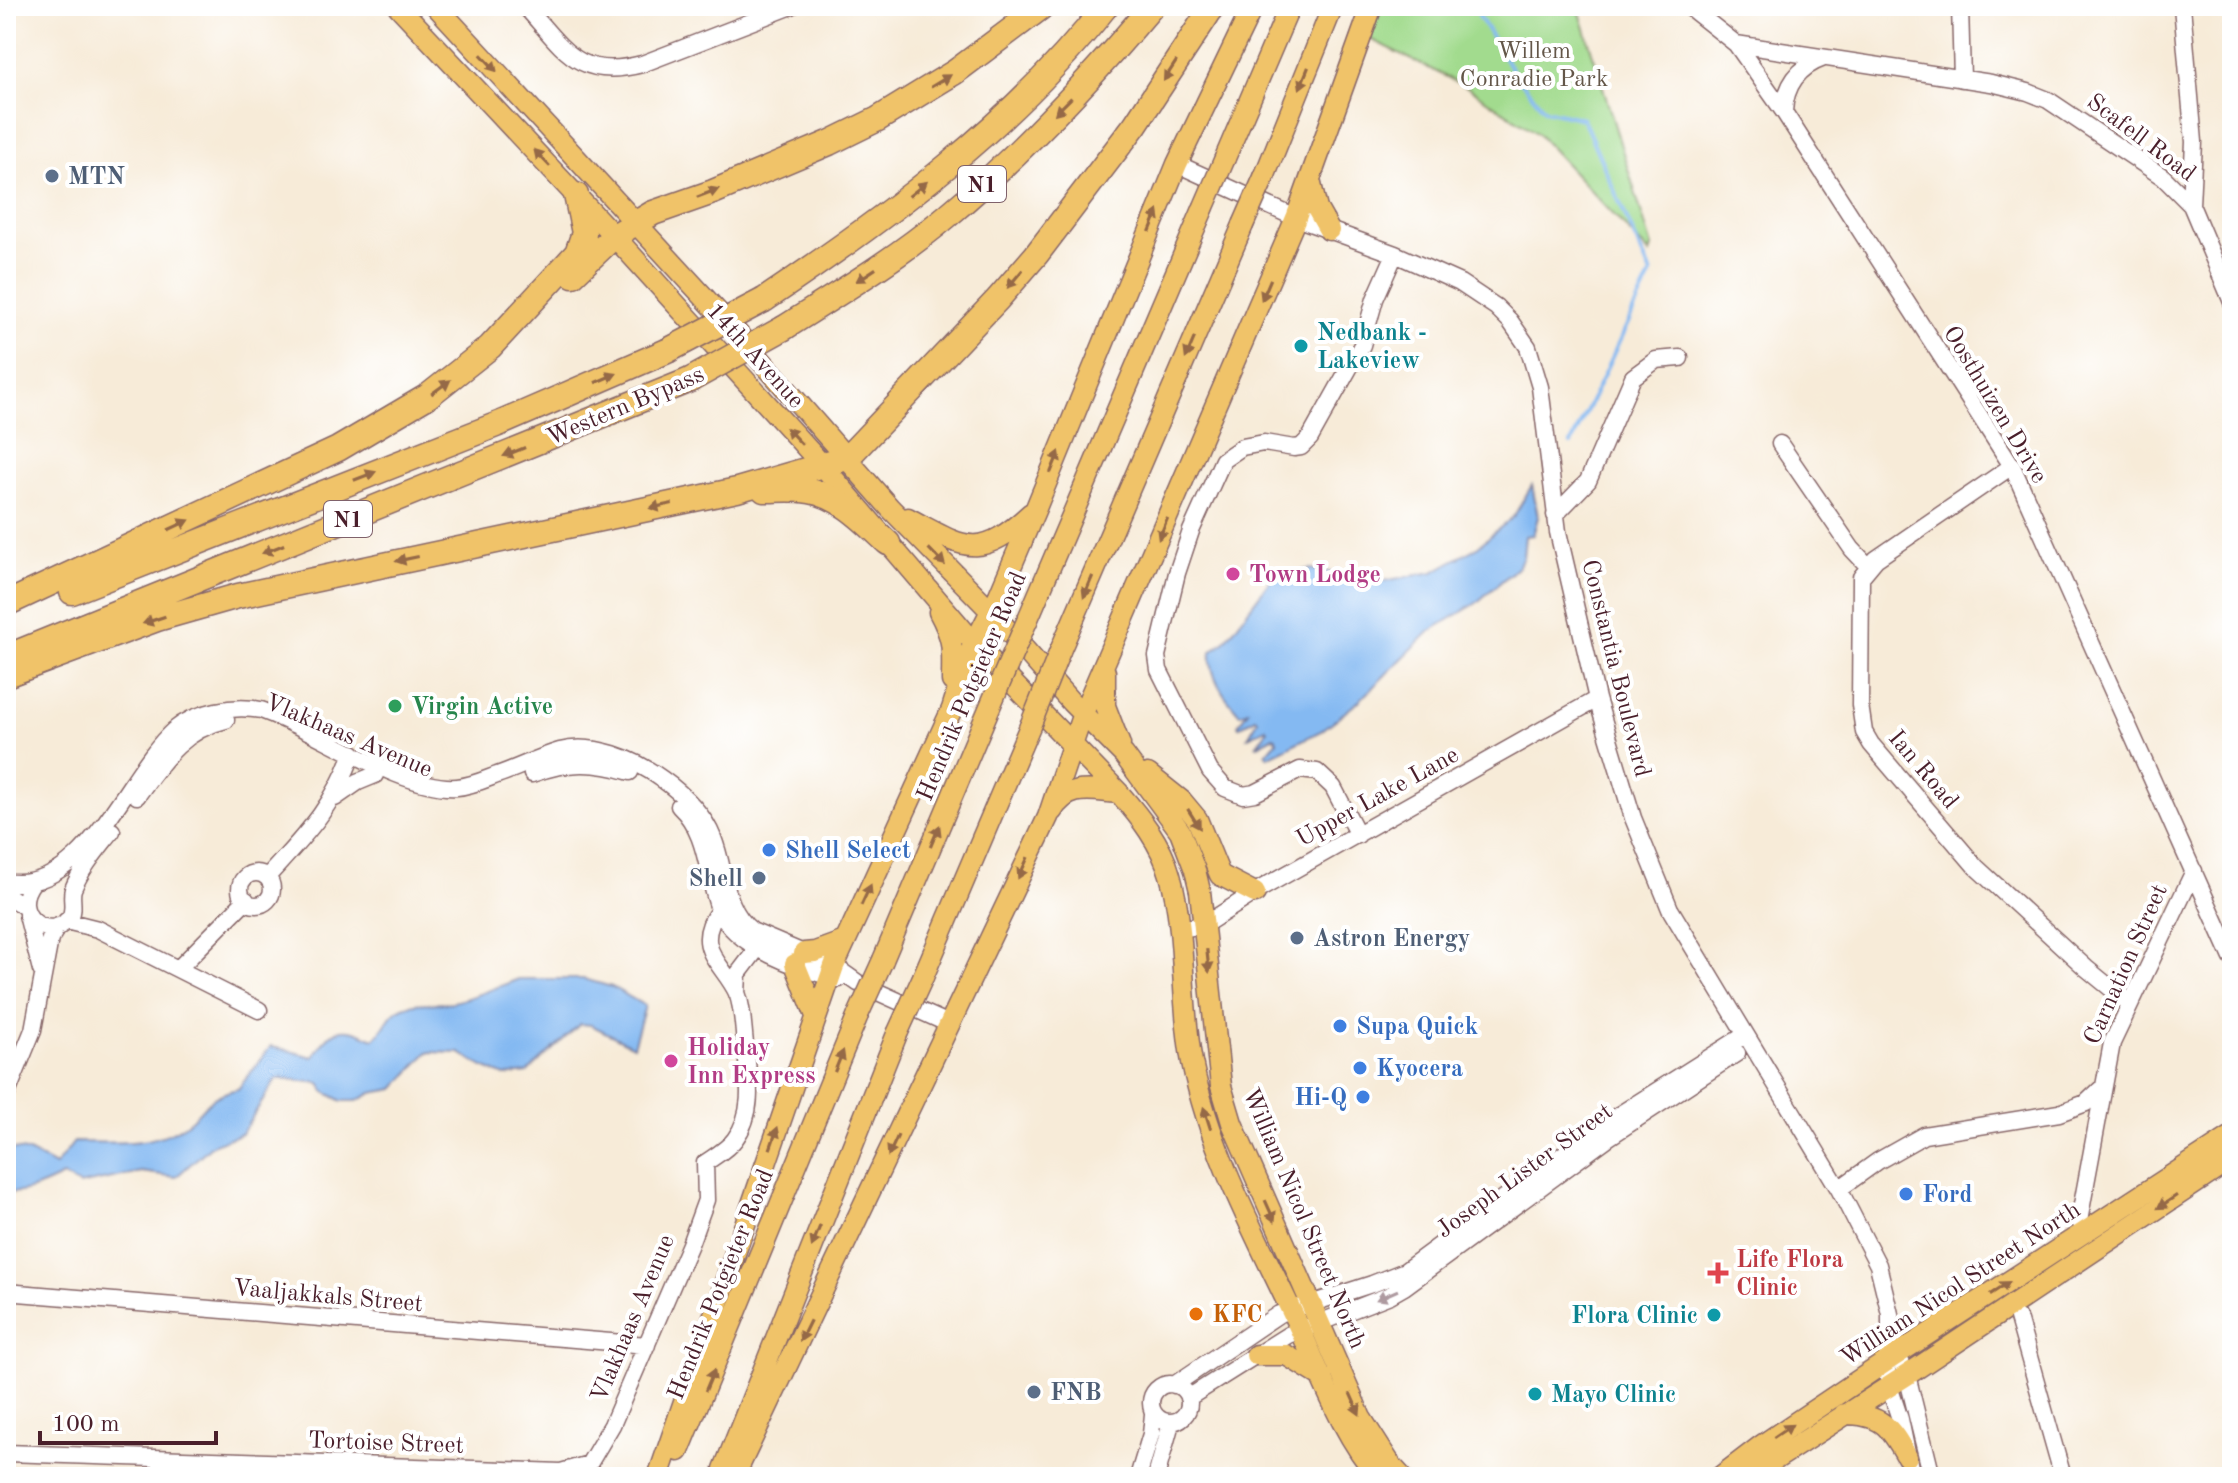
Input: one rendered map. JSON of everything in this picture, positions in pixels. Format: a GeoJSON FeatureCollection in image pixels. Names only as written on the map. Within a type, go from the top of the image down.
{"type":"FeatureCollection","features":[{"type":"Feature","properties":{"kind":"highway"},"geometry":{"type":"LineString","coordinates":[[524,313],[555,292],[614,236],[635,222],[829,143],[878,119],[955,72],[1043,6]]}},
{"type":"Feature","properties":{"kind":"highway","name":"Western Bypass"},"geometry":{"type":"LineString","coordinates":[[6,618],[501,423],[667,351],[764,300],[870,228],[983,136],[1076,45],[1106,6]]}},
{"type":"Feature","properties":{"kind":"highway","name":"Western Bypass"},"geometry":{"type":"LineString","coordinates":[[6,657],[690,380],[784,328],[894,257],[947,217],[1094,75],[1152,6]]}},
{"type":"Feature","properties":{"kind":"highway"},"geometry":{"type":"LineString","coordinates":[[6,675],[157,619],[238,596],[737,490],[847,458],[1036,255],[1135,125],[1213,6]]}},
{"type":"Feature","properties":{"kind":"highway"},"geometry":{"type":"LineString","coordinates":[[6,604],[91,567],[356,440],[407,410],[462,371],[524,313],[577,253],[584,227],[576,195]]}},
{"type":"Feature","properties":{"kind":"highway"},"geometry":{"type":"LineString","coordinates":[[737,490],[806,490],[824,494],[859,517],[888,543]]}},
{"type":"Feature","properties":{"kind":"main road","name":"14th Avenue"},"geometry":{"type":"LineString","coordinates":[[398,6],[614,236],[823,466],[974,643],[1071,743]]}},
{"type":"Feature","properties":{"kind":"main road","name":"14th Avenue"},"geometry":{"type":"LineString","coordinates":[[436,6],[635,222],[890,508],[990,610],[1083,713]]}},
{"type":"Feature","properties":{"kind":"main road"},"geometry":{"type":"LineString","coordinates":[[658,1477],[832,971],[952,709],[974,643],[1036,508],[1177,164],[1253,6]]}},
{"type":"Feature","properties":{"kind":"main road","name":"Hendrik Potgieter Road"},"geometry":{"type":"LineString","coordinates":[[668,1477],[858,1015],[1290,6]]}},
{"type":"Feature","properties":{"kind":"main road"},"geometry":{"type":"LineString","coordinates":[[721,1477],[897,1034],[1265,175],[1333,6]]}},
{"type":"Feature","properties":{"kind":"main road"},"geometry":{"type":"LineString","coordinates":[[1048,817],[1083,713],[1296,218],[1372,6]]}},
{"type":"Feature","properties":{"kind":"main road"},"geometry":{"type":"LineString","coordinates":[[1310,180],[1317,209],[1329,230]]}},
{"type":"Feature","properties":{"kind":"main road"},"geometry":{"type":"LineString","coordinates":[[890,508],[956,542],[977,546],[998,541],[1036,508]]}},
{"type":"Feature","properties":{"kind":"main road"},"geometry":{"type":"LineString","coordinates":[[922,582],[946,625],[954,654],[952,709]]}},
{"type":"Feature","properties":{"kind":"main road"},"geometry":{"type":"LineString","coordinates":[[1105,664],[1105,706],[1130,762],[1157,779],[1192,813],[1220,875],[1255,893]]}},
{"type":"Feature","properties":{"kind":"main road","name":"William Nicol Street North"},"geometry":{"type":"LineString","coordinates":[[1083,713],[1130,762],[1184,840],[1195,870],[1221,1086],[1232,1123],[1310,1326],[1361,1418],[1402,1477]]}},
{"type":"Feature","properties":{"kind":"main road","name":"William Nicol Street North"},"geometry":{"type":"LineString","coordinates":[[1071,743],[1140,818],[1158,846],[1170,874],[1179,929],[1192,1060],[1204,1112],[1233,1188],[1301,1306]]}},
{"type":"Feature","properties":{"kind":"main road"},"geometry":{"type":"LineString","coordinates":[[734,1477],[1048,817],[1062,796],[1072,791],[1119,793]]}},
{"type":"Feature","properties":{"kind":"main road"},"geometry":{"type":"LineString","coordinates":[[816,1016],[800,958],[845,941]]}},
{"type":"Feature","properties":{"kind":"main road","name":"William Nicol Street North"},"geometry":{"type":"LineString","coordinates":[[1720,1477],[1892,1352],[2232,1136]]}},
{"type":"Feature","properties":{"kind":"main road","name":"William Nicol Street North"},"geometry":{"type":"LineString","coordinates":[[1748,1477],[2232,1159]]}},
{"type":"Feature","properties":{"kind":"main road","name":"William Nicol Street North"},"geometry":{"type":"LineString","coordinates":[[1310,1326],[1323,1377],[1352,1438],[1379,1477]]}},
{"type":"Feature","properties":{"kind":"main road"},"geometry":{"type":"LineString","coordinates":[[1256,1355],[1286,1355],[1323,1377]]}},
{"type":"Feature","properties":{"kind":"main road"},"geometry":{"type":"LineString","coordinates":[[1844,1414],[1862,1414],[1879,1420],[1892,1432],[1907,1457]]}},
{"type":"Feature","properties":{"kind":"street"},"geometry":{"type":"LineString","coordinates":[[525,6],[564,49],[583,64],[595,69],[621,70],[792,6]]}},
{"type":"Feature","properties":{"kind":"street","name":"Oosthuizen Drive"},"geometry":{"type":"LineString","coordinates":[[1688,6],[1736,44],[1784,112],[2012,466],[2232,958]]}},
{"type":"Feature","properties":{"kind":"street"},"geometry":{"type":"LineString","coordinates":[[1960,6],[1962,79]]}},
{"type":"Feature","properties":{"kind":"street"},"geometry":{"type":"LineString","coordinates":[[2182,6],[2194,142],[2191,205]]}},
{"type":"Feature","properties":{"kind":"street","name":"Scafell Road"},"geometry":{"type":"LineString","coordinates":[[1736,44],[2015,88],[2058,105],[2163,177],[2191,205],[2232,302]]}},
{"type":"Feature","properties":{"kind":"street"},"geometry":{"type":"LineString","coordinates":[[1784,112],[1785,99],[1794,77],[1813,62],[1824,58]]}},
{"type":"Feature","properties":{"kind":"street","name":"Constantia Boulevard"},"geometry":{"type":"LineString","coordinates":[[1177,164],[1296,218],[1395,254],[1460,283],[1496,307],[1528,347],[1540,387],[1554,514],[1597,699],[1633,818],[1670,909],[1839,1189],[1878,1265],[1890,1314],[1892,1352],[1898,1380]]}},
{"type":"Feature","properties":{"kind":"street"},"geometry":{"type":"LineString","coordinates":[[1358,835],[1333,787],[1317,772],[1300,770],[1255,793],[1243,795],[1218,782],[1163,681],[1157,656],[1177,573],[1191,531],[1223,460],[1242,447],[1264,443],[1294,448],[1301,447],[1310,438],[1358,354],[1375,299],[1395,254]]}},
{"type":"Feature","properties":{"kind":"street"},"geometry":{"type":"LineString","coordinates":[[1554,514],[1588,481],[1633,377],[1656,360],[1680,358]]}},
{"type":"Feature","properties":{"kind":"street"},"geometry":{"type":"LineString","coordinates":[[1780,444],[1852,549],[1868,566],[2012,466]]}},
{"type":"Feature","properties":{"kind":"street","name":"Ian Road"},"geometry":{"type":"LineString","coordinates":[[1868,566],[1859,584],[1860,705],[1864,732],[1871,744],[1986,877],[2130,1004]]}},
{"type":"Feature","properties":{"kind":"street","name":"Upper Lake Lane"},"geometry":{"type":"LineString","coordinates":[[1179,929],[1204,925],[1597,699]]}},
{"type":"Feature","properties":{"kind":"street","name":"Vlakhaas Avenue"},"geometry":{"type":"LineString","coordinates":[[40,880],[68,863],[89,842],[173,731],[199,716],[239,708],[261,710],[351,758],[375,775],[412,791],[446,796],[476,794],[562,764],[581,762],[611,765],[632,773],[659,788],[687,814],[706,854],[725,908]]}},
{"type":"Feature","properties":{"kind":"street","name":"Vlakhaas Avenue"},"geometry":{"type":"LineString","coordinates":[[72,899],[78,878],[178,744],[216,722],[244,717],[436,787],[470,785],[561,751],[581,748],[611,754],[643,766],[695,808],[718,852],[725,908],[710,928],[711,955],[737,994],[749,1081],[749,1104],[736,1139],[705,1163],[706,1200],[690,1244],[595,1457],[589,1464],[573,1469]]}},
{"type":"Feature","properties":{"kind":"street"},"geometry":{"type":"LineString","coordinates":[[178,969],[246,900],[256,905],[270,897],[272,887],[267,877],[320,819],[351,758]]}},
{"type":"Feature","properties":{"kind":"street"},"geometry":{"type":"LineString","coordinates":[[332,800],[352,785],[375,775]]}},
{"type":"Feature","properties":{"kind":"street","name":"Carnation Street"},"geometry":{"type":"LineString","coordinates":[[2079,1221],[2112,1043],[2194,871]]}},
{"type":"Feature","properties":{"kind":"street"},"geometry":{"type":"LineString","coordinates":[[6,882],[40,880],[61,883],[98,929]]}},
{"type":"Feature","properties":{"kind":"street"},"geometry":{"type":"LineString","coordinates":[[40,880],[24,898],[43,979]]}},
{"type":"Feature","properties":{"kind":"street"},"geometry":{"type":"LineString","coordinates":[[6,895],[41,926],[62,924],[98,929],[259,1010]]}},
{"type":"Feature","properties":{"kind":"street"},"geometry":{"type":"LineString","coordinates":[[6,1096],[33,1030],[50,939],[71,914],[72,899]]}},
{"type":"Feature","properties":{"kind":"street"},"geometry":{"type":"LineString","coordinates":[[725,908],[739,936],[757,949],[800,958]]}},
{"type":"Feature","properties":{"kind":"street"},"geometry":{"type":"LineString","coordinates":[[725,908],[752,931],[800,958],[949,1024]]}},
{"type":"Feature","properties":{"kind":"street"},"geometry":{"type":"LineString","coordinates":[[737,994],[738,974],[757,949]]}},
{"type":"Feature","properties":{"kind":"street","name":"Joseph Lister Street"},"geometry":{"type":"LineString","coordinates":[[1174,1385],[1279,1314],[1405,1271],[1606,1123],[1748,1040]]}},
{"type":"Feature","properties":{"kind":"street","name":"Joseph Lister Street"},"geometry":{"type":"LineString","coordinates":[[1188,1398],[1256,1355],[1310,1326],[1390,1295],[1425,1273],[1599,1144],[1748,1040]]}},
{"type":"Feature","properties":{"kind":"street"},"geometry":{"type":"LineString","coordinates":[[1839,1189],[1878,1161],[1924,1135],[2059,1113],[2086,1103],[2103,1087]]}},
{"type":"Feature","properties":{"kind":"street","name":"Vaaljakkals Street"},"geometry":{"type":"LineString","coordinates":[[6,1292],[647,1345]]}},
{"type":"Feature","properties":{"kind":"street"},"geometry":{"type":"LineString","coordinates":[[2018,1318],[2063,1477]]}},
{"type":"Feature","properties":{"kind":"street"},"geometry":{"type":"LineString","coordinates":[[1898,1380],[1900,1419],[1912,1477]]}},
{"type":"Feature","properties":{"kind":"street"},"geometry":{"type":"LineString","coordinates":[[1898,1380],[1932,1477]]}},
{"type":"Feature","properties":{"kind":"street"},"geometry":{"type":"LineString","coordinates":[[1164,1385],[1174,1385],[1188,1398],[1187,1411],[1177,1422],[1164,1422],[1153,1414],[1150,1407],[1153,1393],[1164,1385]]}},
{"type":"Feature","properties":{"kind":"street"},"geometry":{"type":"LineString","coordinates":[[1138,1477],[1153,1414]]}},
{"type":"Feature","properties":{"kind":"street"},"geometry":{"type":"LineString","coordinates":[[1156,1477],[1171,1423]]}},
{"type":"Feature","properties":{"kind":"street","name":"Tortoise Street"},"geometry":{"type":"LineString","coordinates":[[6,1453],[545,1471],[573,1469]]}},
{"type":"Feature","properties":{"kind":"green space","name":"Willem Conradie Park"},"geometry":{"type":"Polygon","coordinates":[[[1376,6],[1578,6],[1652,247],[1650,254],[1538,134],[1467,87],[1364,36],[1376,6]]]}},
{"type":"Feature","properties":{"kind":"water"},"geometry":{"type":"Polygon","coordinates":[[[1532,485],[1538,517],[1533,535],[1525,536],[1523,557],[1518,567],[1475,604],[1430,631],[1358,702],[1321,731],[1268,757],[1266,754],[1277,741],[1276,738],[1256,746],[1267,731],[1266,728],[1248,737],[1258,720],[1256,718],[1239,727],[1248,711],[1240,714],[1223,693],[1212,669],[1211,652],[1225,641],[1273,577],[1310,569],[1383,581],[1433,572],[1476,548],[1514,516],[1532,485]]]}},
{"type":"Feature","properties":{"kind":"water"},"geometry":{"type":"Polygon","coordinates":[[[519,979],[584,979],[612,987],[645,1006],[633,1046],[591,1025],[580,1024],[527,1073],[505,1076],[460,1053],[428,1052],[394,1089],[372,1093],[357,1101],[342,1101],[325,1092],[320,1083],[277,1078],[242,1133],[212,1145],[176,1177],[141,1172],[79,1185],[63,1176],[28,1190],[6,1192],[6,1151],[25,1151],[55,1166],[74,1142],[128,1142],[166,1135],[194,1118],[210,1101],[238,1089],[271,1046],[313,1057],[326,1039],[339,1031],[353,1031],[374,1039],[394,1013],[403,1007],[453,1002],[519,979]]]}},
{"type":"Feature","properties":{"kind":"waterway"},"geometry":{"type":"LineString","coordinates":[[1479,6],[1479,16],[1516,76],[1545,110],[1583,119],[1651,274],[1571,444]]}},
{"type":"Feature","properties":{"kind":"place","name":"MTN"},"geometry":{"type":"Point","coordinates":[52,176]}},
{"type":"Feature","properties":{"kind":"place","name":"Nedbank - Lakeview"},"geometry":{"type":"Point","coordinates":[1301,346]}},
{"type":"Feature","properties":{"kind":"place","name":"Town Lodge"},"geometry":{"type":"Point","coordinates":[1233,574]}},
{"type":"Feature","properties":{"kind":"place","name":"Virgin Active"},"geometry":{"type":"Point","coordinates":[395,706]}},
{"type":"Feature","properties":{"kind":"place","name":"Shell Select"},"geometry":{"type":"Point","coordinates":[769,850]}},
{"type":"Feature","properties":{"kind":"place","name":"Shell"},"geometry":{"type":"Point","coordinates":[759,878]}},
{"type":"Feature","properties":{"kind":"place","name":"Astron Energy"},"geometry":{"type":"Point","coordinates":[1297,938]}},
{"type":"Feature","properties":{"kind":"place","name":"Supa Quick"},"geometry":{"type":"Point","coordinates":[1340,1026]}},
{"type":"Feature","properties":{"kind":"place","name":"Holiday Inn Express"},"geometry":{"type":"Point","coordinates":[671,1061]}},
{"type":"Feature","properties":{"kind":"place","name":"Kyocera"},"geometry":{"type":"Point","coordinates":[1360,1068]}},
{"type":"Feature","properties":{"kind":"place","name":"Hi-Q"},"geometry":{"type":"Point","coordinates":[1363,1097]}},
{"type":"Feature","properties":{"kind":"place","name":"Ford"},"geometry":{"type":"Point","coordinates":[1906,1194]}},
{"type":"Feature","properties":{"kind":"place","name":"Life Flora Clinic"},"geometry":{"type":"Point","coordinates":[1718,1273]}},
{"type":"Feature","properties":{"kind":"place","name":"KFC"},"geometry":{"type":"Point","coordinates":[1196,1314]}},
{"type":"Feature","properties":{"kind":"place","name":"Flora Clinic"},"geometry":{"type":"Point","coordinates":[1714,1315]}},
{"type":"Feature","properties":{"kind":"place","name":"FNB"},"geometry":{"type":"Point","coordinates":[1034,1392]}},
{"type":"Feature","properties":{"kind":"place","name":"Mayo Clinic"},"geometry":{"type":"Point","coordinates":[1535,1394]}}]}
